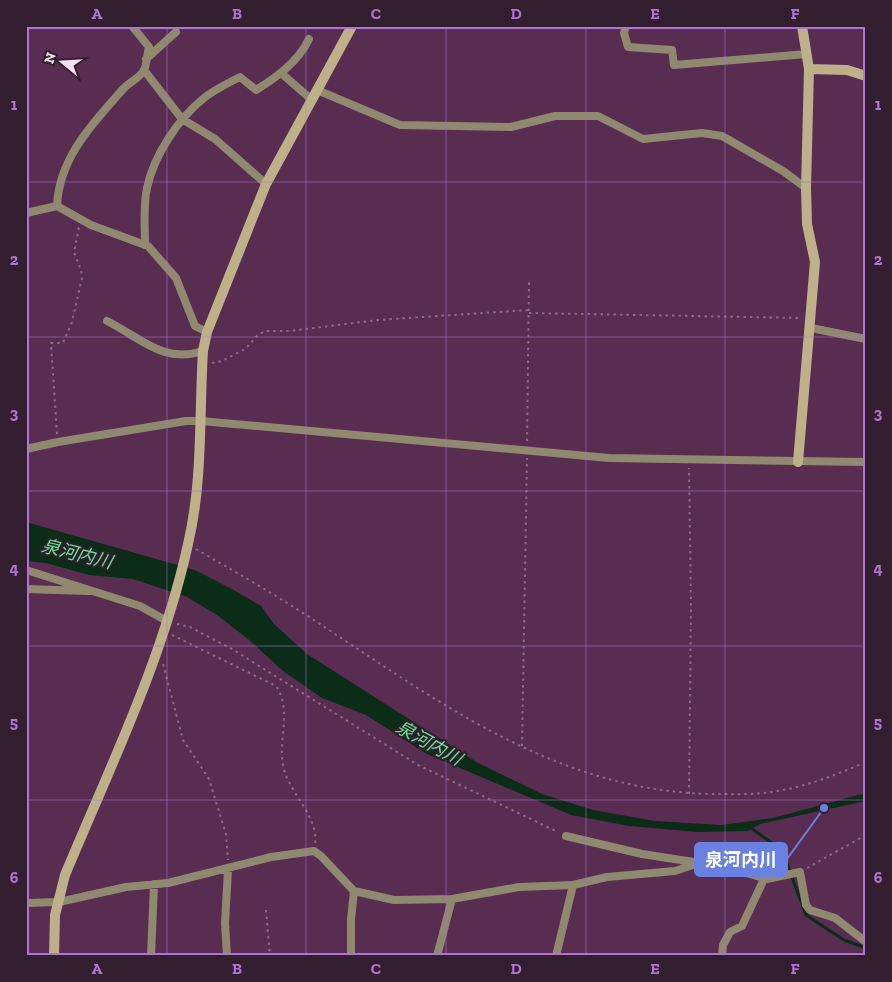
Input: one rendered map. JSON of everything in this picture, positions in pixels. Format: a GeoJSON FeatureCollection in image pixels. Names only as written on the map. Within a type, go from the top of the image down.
{"type":"FeatureCollection","features":[{"type":"Feature","properties":{"kind":"street"},"geometry":{"type":"LineString","coordinates":[[57,206],[58,193],[73,151],[82,137],[128,84],[144,70],[149,47],[132,26]]}},
{"type":"Feature","properties":{"kind":"street"},"geometry":{"type":"LineString","coordinates":[[54,956],[55,915],[65,875],[159,647],[188,548],[197,488],[202,366],[207,332],[266,184],[352,26]]}},
{"type":"Feature","properties":{"kind":"street"},"geometry":{"type":"LineString","coordinates":[[626,26],[624,32],[628,47],[672,50],[674,65],[807,54]]}},
{"type":"Feature","properties":{"kind":"street"},"geometry":{"type":"LineString","coordinates":[[798,462],[815,262],[807,224],[809,69],[802,26]]}},
{"type":"Feature","properties":{"kind":"street"},"geometry":{"type":"LineString","coordinates":[[146,59],[176,32]]}},
{"type":"Feature","properties":{"kind":"street"},"geometry":{"type":"LineString","coordinates":[[146,245],[144,214],[147,188],[154,166],[182,119],[204,97],[240,76],[256,90],[281,73],[299,56],[309,39]]}},
{"type":"Feature","properties":{"kind":"street"},"geometry":{"type":"LineString","coordinates":[[809,69],[848,70],[866,76]]}},
{"type":"Feature","properties":{"kind":"street"},"geometry":{"type":"LineString","coordinates":[[144,70],[182,119],[215,138],[266,184]]}},
{"type":"Feature","properties":{"kind":"street"},"geometry":{"type":"LineString","coordinates":[[281,73],[312,100]]}},
{"type":"Feature","properties":{"kind":"street"},"geometry":{"type":"LineString","coordinates":[[317,90],[400,125],[511,127],[555,116],[591,115],[598,116],[643,139],[713,134],[746,148],[806,188]]}},
{"type":"Feature","properties":{"kind":"street"},"geometry":{"type":"LineString","coordinates":[[26,212],[57,206],[82,220],[146,245],[176,278],[195,326],[207,332]]}},
{"type":"Feature","properties":{"kind":"street"},"geometry":{"type":"LineString","coordinates":[[107,321],[148,346],[167,353],[186,356],[203,351]]}},
{"type":"Feature","properties":{"kind":"street"},"geometry":{"type":"LineString","coordinates":[[811,323],[866,339]]}},
{"type":"Feature","properties":{"kind":"street"},"geometry":{"type":"LineString","coordinates":[[26,449],[186,421],[201,421],[609,458],[866,462]]}},
{"type":"Feature","properties":{"kind":"street"},"geometry":{"type":"LineString","coordinates":[[26,570],[140,606],[166,626]]}},
{"type":"Feature","properties":{"kind":"street"},"geometry":{"type":"LineString","coordinates":[[26,589],[98,592]]}},
{"type":"Feature","properties":{"kind":"street"},"geometry":{"type":"LineString","coordinates":[[566,836],[642,854],[726,867],[764,879],[784,877],[798,873],[806,904],[810,910],[835,918],[866,942]]}},
{"type":"Feature","properties":{"kind":"street"},"geometry":{"type":"LineString","coordinates":[[26,902],[58,902],[126,887],[154,884],[228,870],[271,857],[314,851],[354,891],[394,900],[452,899],[518,887],[573,885],[607,877],[675,870],[700,863]]}},
{"type":"Feature","properties":{"kind":"street"},"geometry":{"type":"LineString","coordinates":[[227,956],[225,923],[228,870]]}},
{"type":"Feature","properties":{"kind":"street"},"geometry":{"type":"LineString","coordinates":[[722,956],[723,945],[730,932],[742,926],[764,879]]}},
{"type":"Feature","properties":{"kind":"street"},"geometry":{"type":"LineString","coordinates":[[151,956],[154,884]]}},
{"type":"Feature","properties":{"kind":"street"},"geometry":{"type":"LineString","coordinates":[[556,956],[573,885]]}},
{"type":"Feature","properties":{"kind":"street"},"geometry":{"type":"LineString","coordinates":[[351,956],[351,919],[354,891]]}},
{"type":"Feature","properties":{"kind":"street"},"geometry":{"type":"LineString","coordinates":[[437,956],[452,899]]}},
{"type":"Feature","properties":{"kind":"path"},"geometry":{"type":"LineString","coordinates":[[58,442],[51,343],[63,343],[78,302],[81,270],[76,263],[74,243],[82,220]]}},
{"type":"Feature","properties":{"kind":"path"},"geometry":{"type":"LineString","coordinates":[[522,747],[529,281]]}},
{"type":"Feature","properties":{"kind":"path"},"geometry":{"type":"LineString","coordinates":[[202,366],[222,361],[245,349],[258,335],[265,332],[378,320],[528,311],[811,323]]}},
{"type":"Feature","properties":{"kind":"path"},"geometry":{"type":"LineString","coordinates":[[689,460],[691,607],[689,794]]}},
{"type":"Feature","properties":{"kind":"path"},"geometry":{"type":"LineString","coordinates":[[188,548],[264,588],[431,698],[522,747],[596,777],[640,787],[689,794],[770,793],[818,781],[866,762]]}},
{"type":"Feature","properties":{"kind":"path"},"geometry":{"type":"LineString","coordinates":[[166,626],[190,627],[232,649],[418,765],[566,836]]}},
{"type":"Feature","properties":{"kind":"path"},"geometry":{"type":"LineString","coordinates":[[166,626],[276,686],[284,704],[282,746],[284,773],[313,826],[316,838],[314,851]]}},
{"type":"Feature","properties":{"kind":"path"},"geometry":{"type":"LineString","coordinates":[[159,647],[183,740],[209,779],[226,834],[228,870]]}},
{"type":"Feature","properties":{"kind":"path"},"geometry":{"type":"LineString","coordinates":[[798,873],[866,835]]}},
{"type":"Feature","properties":{"kind":"path"},"geometry":{"type":"LineString","coordinates":[[266,910],[270,956]]}},
{"type":"Feature","properties":{"kind":"water"},"geometry":{"type":"Polygon","coordinates":[[[26,522],[195,570],[230,588],[261,606],[274,624],[307,654],[478,763],[542,794],[593,810],[655,821],[721,825],[773,818],[866,793],[866,801],[760,824],[748,831],[698,832],[629,826],[571,815],[427,754],[366,715],[322,698],[283,671],[248,639],[217,615],[187,597],[133,579],[89,575],[46,563],[26,561],[26,522]]]}},
{"type":"Feature","properties":{"kind":"waterway"},"geometry":{"type":"LineString","coordinates":[[748,826],[782,850],[806,915],[844,940],[866,948]]}},
{"type":"Feature","properties":{"kind":"place","name":"泉河内川"},"geometry":{"type":"Point","coordinates":[824,808]}}]}
